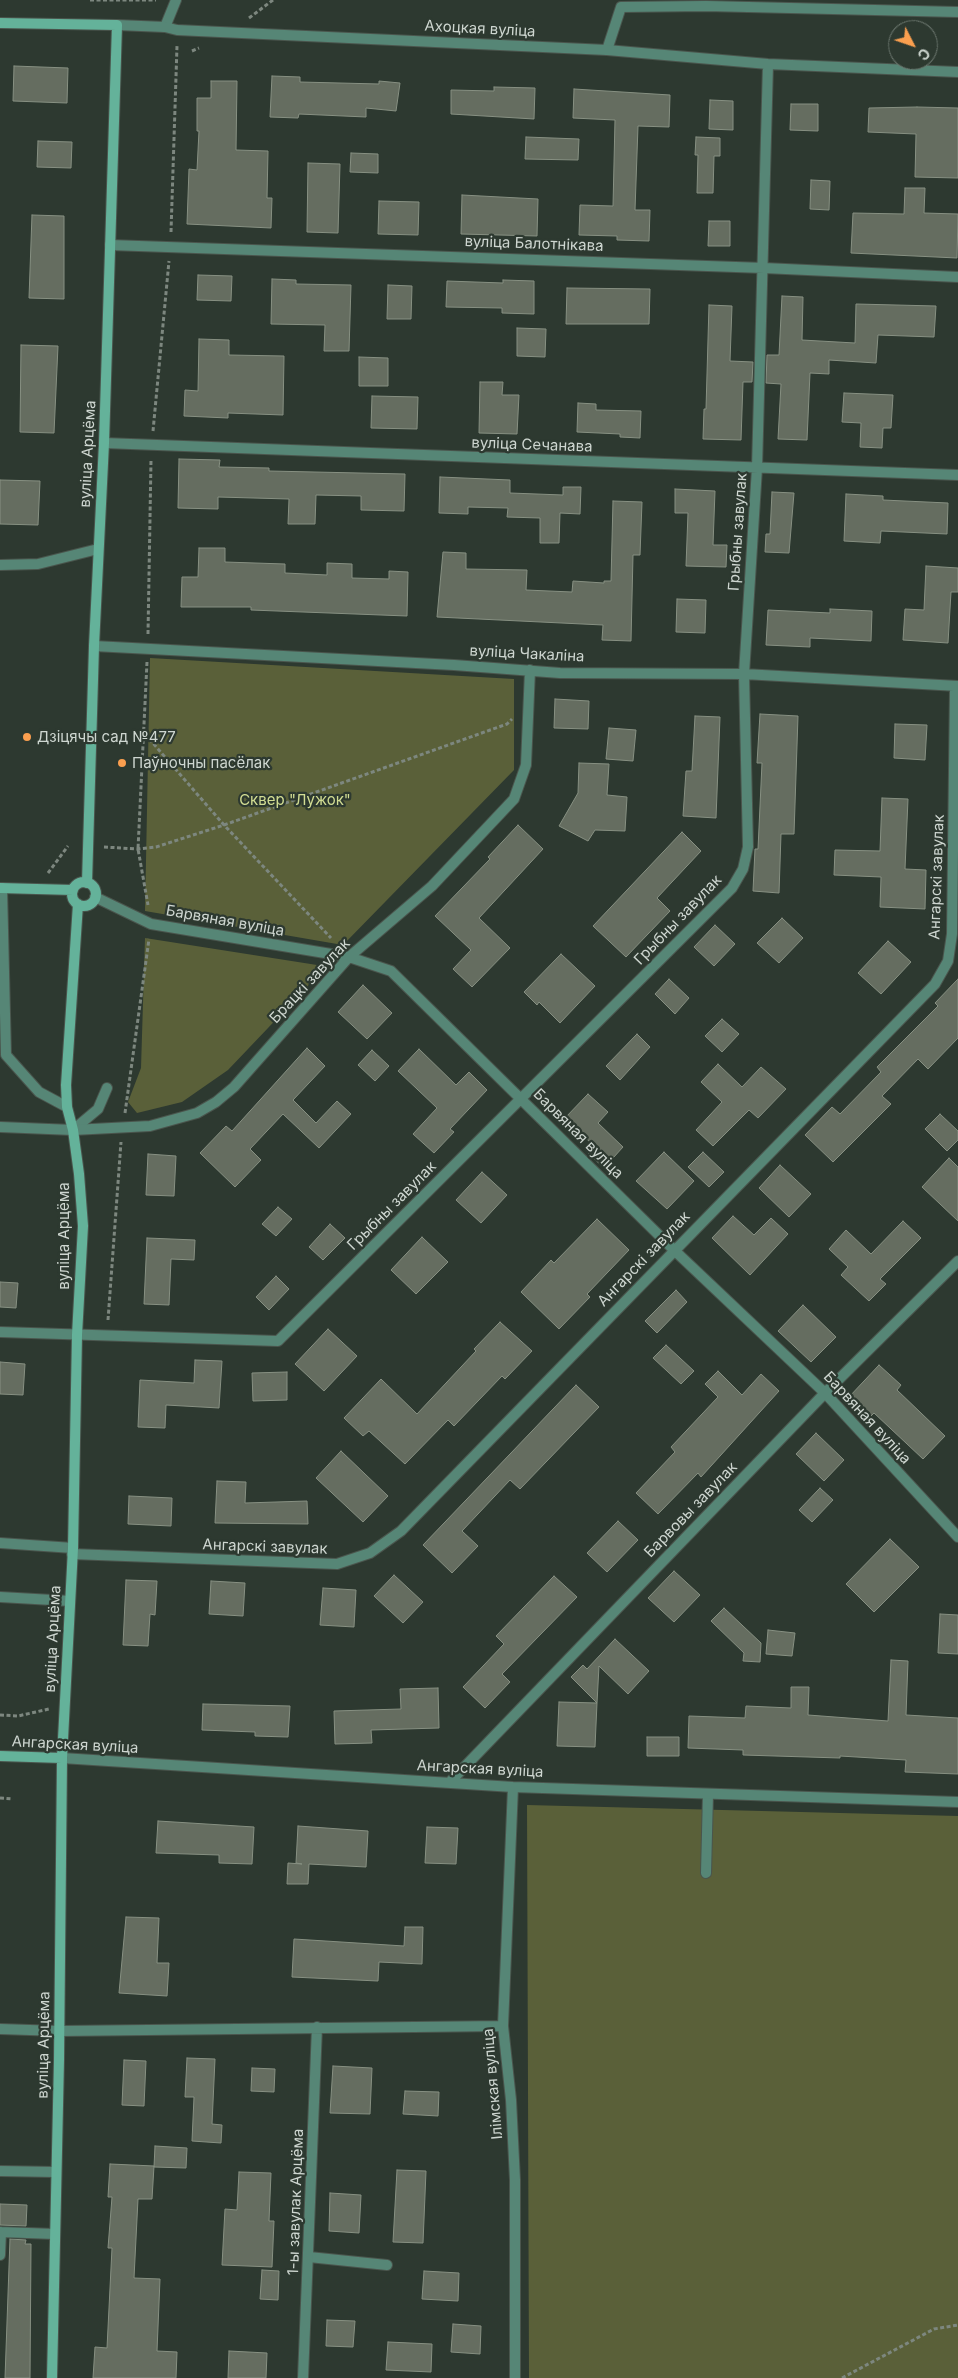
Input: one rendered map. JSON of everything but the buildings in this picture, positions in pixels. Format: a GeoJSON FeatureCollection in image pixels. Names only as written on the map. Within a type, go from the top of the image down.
{"type":"FeatureCollection","features":[{"type":"Feature","properties":{"kind":"street"},"geometry":{"type":"LineString","coordinates":[[165,27],[176,0]]}},
{"type":"Feature","properties":{"kind":"street"},"geometry":{"type":"LineString","coordinates":[[607,50],[621,7],[706,6],[958,12]]}},
{"type":"Feature","properties":{"kind":"street","name":"Ахоцкая вуліца"},"geometry":{"type":"LineString","coordinates":[[0,23],[165,27],[177,30],[607,50],[768,64],[958,72]]}},
{"type":"Feature","properties":{"kind":"street","name":"вуліца Арцёма"},"geometry":{"type":"LineString","coordinates":[[87,883],[94,646],[104,443],[117,25]]}},
{"type":"Feature","properties":{"kind":"street","name":"Грыбны завулак"},"geometry":{"type":"LineString","coordinates":[[0,1332],[77,1336],[278,1340],[732,888],[743,869],[748,847],[744,674],[757,468],[764,268],[768,64]]}},
{"type":"Feature","properties":{"kind":"street","name":"вуліца Балотнікава"},"geometry":{"type":"LineString","coordinates":[[110,245],[764,268],[958,277]]}},
{"type":"Feature","properties":{"kind":"street","name":"вуліца Сечанава"},"geometry":{"type":"LineString","coordinates":[[104,443],[958,475]]}},
{"type":"Feature","properties":{"kind":"street"},"geometry":{"type":"LineString","coordinates":[[0,565],[38,564],[98,549]]}},
{"type":"Feature","properties":{"kind":"street","name":"вуліца Чакаліна"},"geometry":{"type":"LineString","coordinates":[[94,646],[560,673],[744,674],[957,686]]}},
{"type":"Feature","properties":{"kind":"street","name":"Брацкі завулак"},"geometry":{"type":"LineString","coordinates":[[0,1127],[73,1130],[150,1126],[197,1113],[216,1102],[234,1087],[350,957],[432,886],[514,799],[526,765],[530,670]]}},
{"type":"Feature","properties":{"kind":"street","name":"Ангарскі завулак"},"geometry":{"type":"LineString","coordinates":[[0,1543],[73,1551],[337,1564],[370,1553],[401,1531],[935,984],[948,961],[952,934],[957,686]]}},
{"type":"Feature","properties":{"kind":"street"},"geometry":{"type":"LineString","coordinates":[[87,883],[94,888],[95,897],[88,906],[78,904],[72,898],[73,890],[77,884],[87,883]]}},
{"type":"Feature","properties":{"kind":"street"},"geometry":{"type":"LineString","coordinates":[[67,1107],[39,1092],[6,1055],[2,985],[1,888],[73,890]]}},
{"type":"Feature","properties":{"kind":"street","name":"Барвяная вуліца"},"geometry":{"type":"LineString","coordinates":[[95,897],[151,924],[350,957],[391,971],[674,1250],[825,1393],[958,1537]]}},
{"type":"Feature","properties":{"kind":"street","name":"вуліца Арцёма"},"geometry":{"type":"LineString","coordinates":[[52,2378],[62,1758],[73,1551],[77,1336],[82,1226],[79,1174],[73,1130],[67,1107],[66,1085],[78,904]]}},
{"type":"Feature","properties":{"kind":"street"},"geometry":{"type":"LineString","coordinates":[[73,1130],[98,1109],[107,1088]]}},
{"type":"Feature","properties":{"kind":"street","name":"Барвовы завулак"},"geometry":{"type":"LineString","coordinates":[[450,1783],[825,1393],[958,1261]]}},
{"type":"Feature","properties":{"kind":"street"},"geometry":{"type":"LineString","coordinates":[[0,1597],[70,1601]]}},
{"type":"Feature","properties":{"kind":"street","name":"Ангарская вуліца"},"geometry":{"type":"LineString","coordinates":[[0,1756],[62,1758],[513,1787],[958,1802]]}},
{"type":"Feature","properties":{"kind":"street","name":"Ілімская вуліца"},"geometry":{"type":"LineString","coordinates":[[513,1787],[502,2026],[512,2100],[515,2180],[515,2378]]}},
{"type":"Feature","properties":{"kind":"street"},"geometry":{"type":"LineString","coordinates":[[706,1873],[708,1794]]}},
{"type":"Feature","properties":{"kind":"street"},"geometry":{"type":"LineString","coordinates":[[0,2029],[59,2031],[502,2026]]}},
{"type":"Feature","properties":{"kind":"street","name":"1-ы завулак Арцёма"},"geometry":{"type":"LineString","coordinates":[[303,2378],[318,2027]]}},
{"type":"Feature","properties":{"kind":"street"},"geometry":{"type":"LineString","coordinates":[[0,2171],[56,2172]]}},
{"type":"Feature","properties":{"kind":"street"},"geometry":{"type":"LineString","coordinates":[[0,2255],[0,2232],[55,2234]]}},
{"type":"Feature","properties":{"kind":"street"},"geometry":{"type":"LineString","coordinates":[[308,2257],[387,2264]]}},
{"type":"Feature","properties":{"kind":"path"},"geometry":{"type":"LineString","coordinates":[[90,0],[156,0]]}},
{"type":"Feature","properties":{"kind":"path"},"geometry":{"type":"LineString","coordinates":[[103,847],[138,849],[156,847],[224,825],[508,724],[529,699]]}},
{"type":"Feature","properties":{"kind":"path"},"geometry":{"type":"LineString","coordinates":[[144,734],[224,825],[350,957]]}},
{"type":"Feature","properties":{"kind":"path"},"geometry":{"type":"LineString","coordinates":[[48,873],[68,846]]}},
{"type":"Feature","properties":{"kind":"path"},"geometry":{"type":"LineString","coordinates":[[0,1715],[18,1716],[64,1706]]}},
{"type":"Feature","properties":{"kind":"path"},"geometry":{"type":"LineString","coordinates":[[0,1798],[13,1798]]}},
{"type":"Feature","properties":{"kind":"path"},"geometry":{"type":"LineString","coordinates":[[842,2378],[934,2329],[958,2325]]}},
{"type":"Feature","properties":{"kind":"green space","name":"Сквер \"Лужок\""},"geometry":{"type":"Polygon","coordinates":[[[150,658],[514,679],[514,770],[343,945],[145,911],[150,658]]]}},
{"type":"Feature","properties":{"kind":"green space"},"geometry":{"type":"Polygon","coordinates":[[[145,938],[317,965],[308,986],[228,1070],[182,1102],[137,1113],[128,1102],[141,1068],[145,938]]]}},
{"type":"Feature","properties":{"kind":"green space"},"geometry":{"type":"Polygon","coordinates":[[[527,1805],[958,1816],[958,2378],[529,2378],[527,1805]]]}},
{"type":"Feature","properties":{"kind":"place","name":"Дзіцячы сад №477"},"geometry":{"type":"Point","coordinates":[27,737]}},
{"type":"Feature","properties":{"kind":"place","name":"Паўночны пасёлак"},"geometry":{"type":"Point","coordinates":[122,763]}}]}
